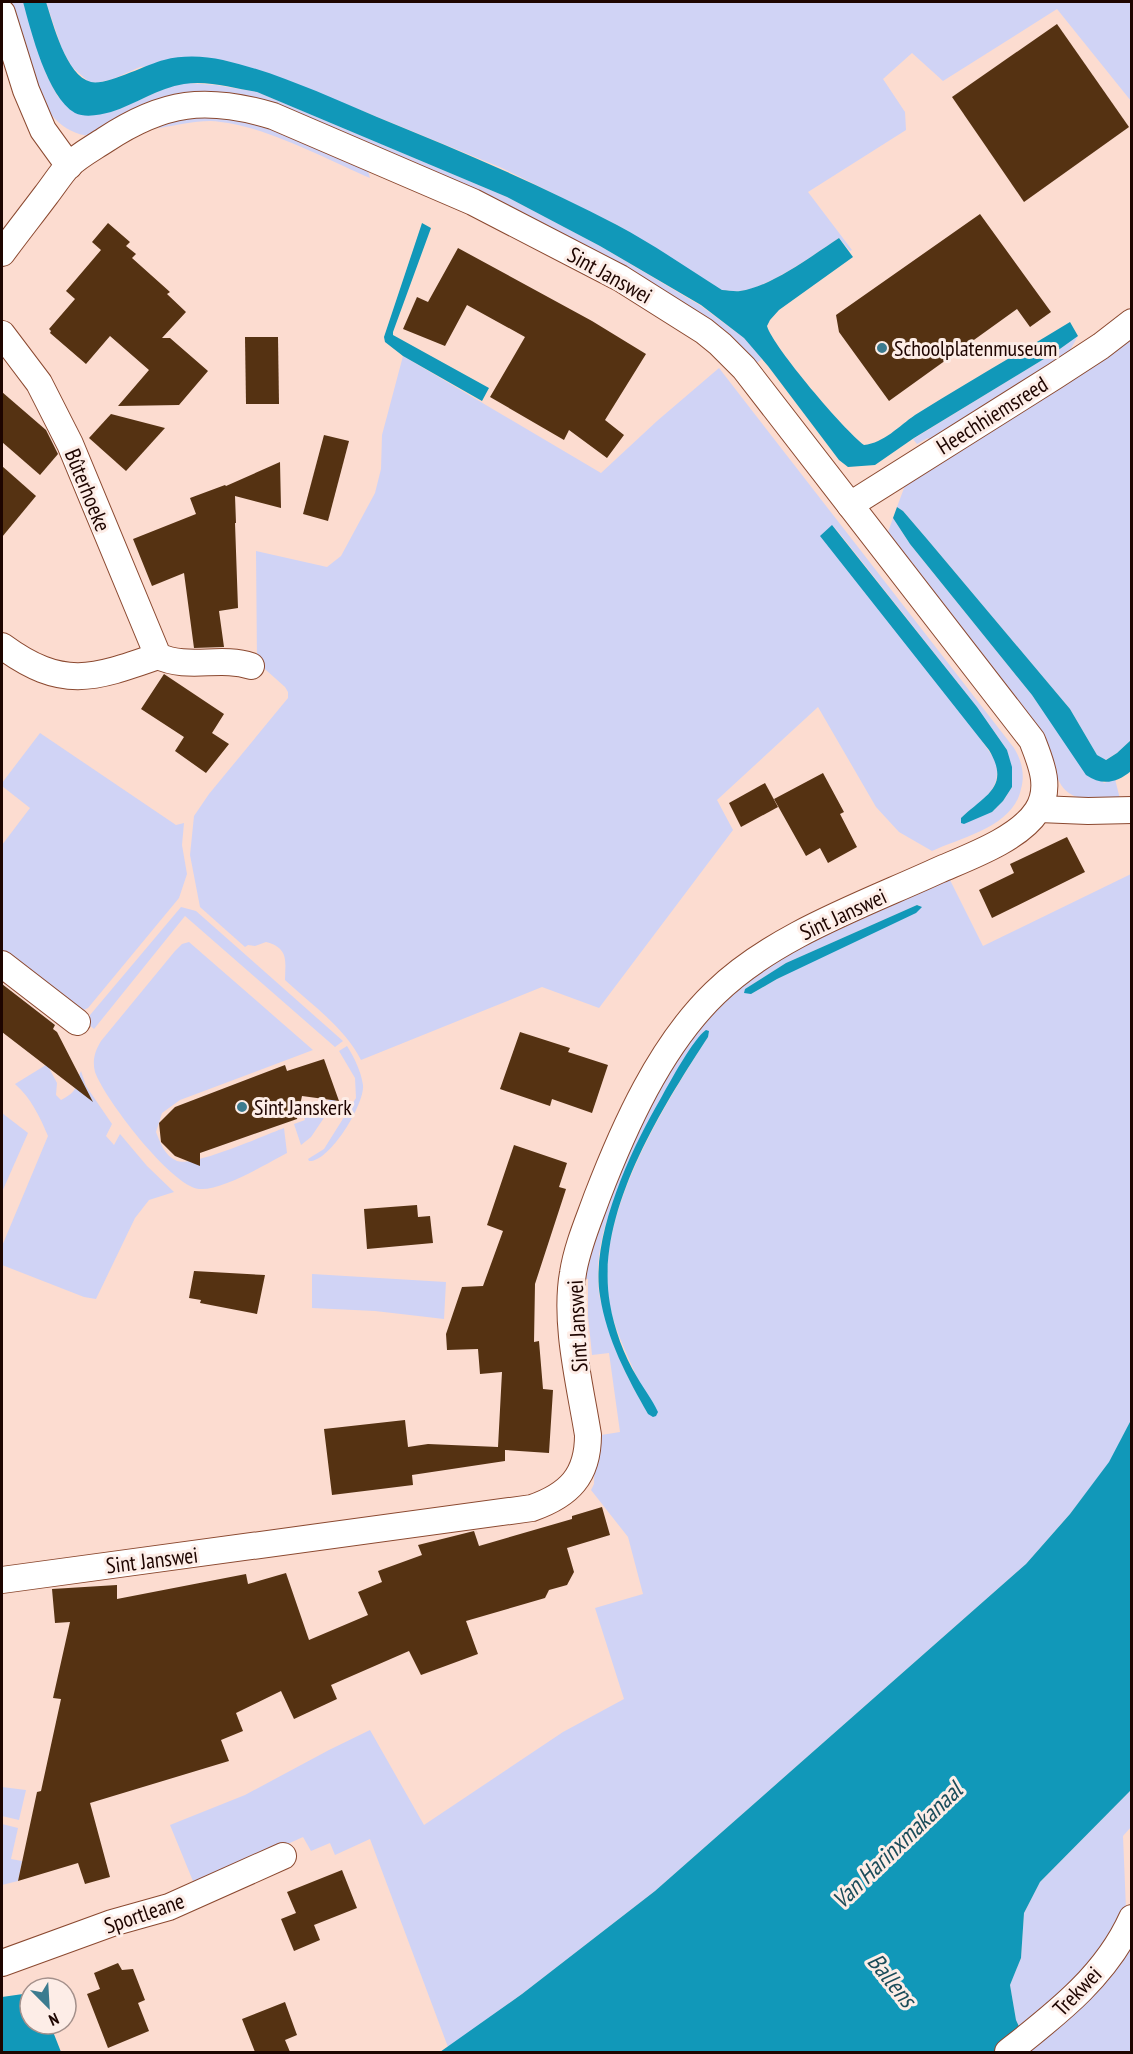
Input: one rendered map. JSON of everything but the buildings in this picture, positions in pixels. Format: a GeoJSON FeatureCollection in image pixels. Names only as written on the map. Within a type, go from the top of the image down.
{"type":"FeatureCollection","features":[{"type":"Feature","properties":{"kind":"street"},"geometry":{"type":"LineString","coordinates":[[2,13],[26,90],[43,130],[69,166]]}},
{"type":"Feature","properties":{"kind":"street","name":"Sint Janswei"},"geometry":{"type":"LineString","coordinates":[[2,1580],[532,1508],[563,1494],[584,1467],[588,1452],[588,1435],[572,1317],[572,1274],[588,1220],[620,1140],[655,1073],[681,1031],[714,993],[768,951],[799,934],[968,857],[1017,831],[1039,809],[1044,793],[1045,775],[1032,740],[744,368],[704,331],[610,273],[473,202],[273,116],[244,107],[217,103],[196,104],[167,109],[143,117],[123,128],[69,166],[4,244]]}},
{"type":"Feature","properties":{"kind":"street","name":"Heechhiemsreed"},"geometry":{"type":"LineString","coordinates":[[850,505],[1055,376],[1101,346],[1131,322]]}},
{"type":"Feature","properties":{"kind":"street","name":"Bûterhoeke"},"geometry":{"type":"LineString","coordinates":[[2,334],[39,383],[70,444],[158,656]]}},
{"type":"Feature","properties":{"kind":"street"},"geometry":{"type":"LineString","coordinates":[[2,646],[38,668],[66,677],[94,676],[158,656],[168,661],[181,663],[237,663],[251,666]]}},
{"type":"Feature","properties":{"kind":"street"},"geometry":{"type":"LineString","coordinates":[[1039,809],[1131,810]]}},
{"type":"Feature","properties":{"kind":"street"},"geometry":{"type":"LineString","coordinates":[[2,964],[77,1022]]}},
{"type":"Feature","properties":{"kind":"street","name":"Sportleane"},"geometry":{"type":"LineString","coordinates":[[2,1963],[112,1923],[169,1907],[283,1856]]}},
{"type":"Feature","properties":{"kind":"street","name":"Trekwei"},"geometry":{"type":"LineString","coordinates":[[1008,2052],[1061,2010],[1092,1978],[1125,1933],[1131,1918]]}},
{"type":"Feature","properties":{"kind":"shaded area"},"geometry":{"type":"Polygon","coordinates":[[[7,2],[23,2],[47,76],[58,97],[111,112],[169,87],[187,83],[257,92],[507,197],[600,246],[701,306],[744,338],[762,359],[754,365],[732,341],[250,98],[90,136],[71,131],[55,119],[32,83],[7,2]]]}},
{"type":"Feature","properties":{"kind":"shaded area"},"geometry":{"type":"Polygon","coordinates":[[[46,2],[1131,2],[1131,101],[1057,9],[943,81],[912,53],[883,79],[905,112],[906,130],[808,192],[852,250],[850,251],[839,238],[778,277],[740,291],[722,290],[619,226],[502,168],[287,80],[223,60],[140,67],[113,79],[97,83],[89,82],[72,67],[62,49],[46,2]]]}},
{"type":"Feature","properties":{"kind":"shaded area"},"geometry":{"type":"Polygon","coordinates":[[[193,115],[251,119],[367,167],[370,178],[292,143],[250,128],[210,121],[157,127],[193,115]]]}},
{"type":"Feature","properties":{"kind":"shaded area"},"geometry":{"type":"Polygon","coordinates":[[[1131,335],[1131,740],[1105,760],[1097,755],[1070,709],[927,539],[897,507],[907,480],[1096,365],[1131,335]]]}},
{"type":"Feature","properties":{"kind":"shaded area"},"geometry":{"type":"Polygon","coordinates":[[[1078,336],[1064,361],[932,444],[928,438],[917,444],[913,439],[1057,351],[1078,336]]]}},
{"type":"Feature","properties":{"kind":"shaded area"},"geometry":{"type":"Polygon","coordinates":[[[403,356],[601,473],[719,368],[1014,748],[1023,773],[1021,789],[1016,802],[1008,813],[985,829],[932,851],[899,832],[876,807],[818,707],[717,800],[733,830],[599,1008],[542,987],[361,1060],[337,1027],[285,980],[285,962],[283,952],[279,948],[266,942],[245,947],[200,907],[190,855],[194,816],[209,794],[288,698],[285,687],[257,662],[256,551],[327,567],[341,556],[375,493],[381,469],[382,435],[403,356]],[[833,525],[995,760],[997,771],[993,787],[961,818],[992,812],[1012,787],[1007,750],[977,707],[833,525]]]}},
{"type":"Feature","properties":{"kind":"shaded area"},"geometry":{"type":"Polygon","coordinates":[[[893,518],[910,544],[1032,695],[1058,732],[1104,783],[1115,779],[1120,799],[1087,799],[1065,790],[1056,774],[1047,743],[887,535],[893,518]]]}},
{"type":"Feature","properties":{"kind":"shaded area"},"geometry":{"type":"Polygon","coordinates":[[[40,733],[176,825],[184,823],[182,845],[187,874],[179,898],[88,1008],[75,1014],[2,957],[2,845],[30,808],[2,786],[2,783],[40,733]]]}},
{"type":"Feature","properties":{"kind":"shaded area"},"geometry":{"type":"Polygon","coordinates":[[[1131,874],[1131,1420],[1110,1462],[1070,1514],[1026,1564],[655,1891],[522,1994],[448,2047],[370,1839],[335,1855],[330,1843],[311,1851],[303,1837],[195,1886],[170,1825],[245,1795],[370,1730],[424,1825],[563,1732],[624,1699],[595,1608],[643,1594],[628,1537],[591,1490],[594,1484],[595,1436],[620,1432],[609,1353],[592,1355],[588,1316],[588,1279],[580,1278],[633,1130],[705,1015],[766,962],[948,876],[983,946],[1131,874]],[[920,905],[786,963],[745,989],[751,994],[920,905]],[[704,1031],[672,1081],[618,1190],[604,1230],[600,1251],[599,1293],[610,1333],[624,1368],[648,1414],[638,1380],[610,1306],[607,1273],[611,1238],[621,1202],[635,1166],[671,1096],[708,1037],[704,1031]]]}},
{"type":"Feature","properties":{"kind":"shaded area"},"geometry":{"type":"Polygon","coordinates":[[[181,907],[196,911],[343,1041],[335,1047],[185,916],[94,1029],[85,1021],[181,907]]]}},
{"type":"Feature","properties":{"kind":"shaded area"},"geometry":{"type":"Polygon","coordinates":[[[189,942],[313,1050],[180,1100],[162,1113],[156,1132],[161,1145],[173,1159],[185,1162],[213,1155],[284,1128],[287,1153],[244,1176],[219,1186],[199,1189],[187,1184],[156,1158],[124,1120],[101,1084],[94,1068],[97,1048],[101,1041],[175,951],[182,944],[189,942]]]}},
{"type":"Feature","properties":{"kind":"shaded area"},"geometry":{"type":"Polygon","coordinates":[[[347,1046],[361,1075],[362,1094],[352,1118],[335,1143],[326,1153],[309,1161],[308,1159],[324,1149],[356,1098],[355,1078],[339,1051],[347,1046]]]}},
{"type":"Feature","properties":{"kind":"shaded area"},"geometry":{"type":"Polygon","coordinates":[[[66,1056],[71,1058],[49,1068],[57,1083],[56,1095],[61,1100],[71,1094],[81,1071],[86,1086],[112,1124],[106,1136],[114,1145],[120,1134],[147,1166],[174,1192],[149,1200],[135,1218],[96,1299],[84,1297],[2,1265],[2,1246],[48,1136],[30,1102],[15,1084],[54,1060],[66,1056]]]}},
{"type":"Feature","properties":{"kind":"shaded area"},"geometry":{"type":"Polygon","coordinates":[[[338,1097],[311,1137],[301,1145],[294,1124],[305,1120],[302,1110],[338,1097]]]}},
{"type":"Feature","properties":{"kind":"shaded area"},"geometry":{"type":"Polygon","coordinates":[[[2,1113],[28,1133],[2,1192],[2,1113]]]}},
{"type":"Feature","properties":{"kind":"shaded area"},"geometry":{"type":"Polygon","coordinates":[[[312,1274],[446,1282],[444,1319],[375,1311],[312,1308],[312,1274]]]}},
{"type":"Feature","properties":{"kind":"shaded area"},"geometry":{"type":"Polygon","coordinates":[[[2,1787],[26,1790],[19,1820],[2,1816],[2,1787]]]}},
{"type":"Feature","properties":{"kind":"shaded area"},"geometry":{"type":"Polygon","coordinates":[[[1131,1790],[1131,1827],[1123,1836],[1126,1909],[1084,1976],[1021,2030],[1016,2020],[1010,1985],[1021,1958],[1024,1913],[1040,1882],[1131,1790]]]}},
{"type":"Feature","properties":{"kind":"shaded area"},"geometry":{"type":"Polygon","coordinates":[[[2,1824],[18,1828],[11,1859],[22,1861],[18,1881],[2,1885],[2,1824]]]}},
{"type":"Feature","properties":{"kind":"shaded area"},"geometry":{"type":"Polygon","coordinates":[[[1131,1937],[1131,2052],[1031,2052],[1029,2049],[1131,1937]]]}},
{"type":"Feature","properties":{"kind":"water"},"geometry":{"type":"Polygon","coordinates":[[[23,2],[46,2],[68,60],[82,78],[91,82],[116,78],[171,58],[186,57],[216,59],[262,71],[438,142],[558,195],[630,232],[722,290],[740,291],[765,283],[839,238],[853,257],[779,310],[767,326],[772,337],[811,388],[864,445],[885,438],[915,415],[1070,322],[1078,336],[914,438],[875,465],[848,467],[839,460],[744,338],[701,305],[600,246],[507,197],[257,92],[202,83],[184,84],[165,89],[111,112],[88,116],[75,113],[65,105],[48,78],[23,2]]]}},
{"type":"Feature","properties":{"kind":"water"},"geometry":{"type":"Polygon","coordinates":[[[422,223],[431,228],[393,335],[489,388],[482,401],[403,356],[385,342],[384,337],[422,223]]]}},
{"type":"Feature","properties":{"kind":"water"},"geometry":{"type":"Polygon","coordinates":[[[897,507],[927,539],[1070,709],[1097,755],[1106,760],[1131,740],[1131,771],[1109,782],[1098,781],[1086,775],[1032,695],[910,544],[893,518],[897,507]]]}},
{"type":"Feature","properties":{"kind":"water"},"geometry":{"type":"Polygon","coordinates":[[[832,525],[977,707],[1007,750],[1012,767],[1012,787],[992,812],[964,824],[961,823],[961,818],[986,796],[996,782],[995,763],[989,750],[820,536],[832,525]]]}},
{"type":"Feature","properties":{"kind":"water"},"geometry":{"type":"Polygon","coordinates":[[[917,905],[922,907],[916,913],[777,979],[751,994],[744,993],[745,989],[786,963],[917,905]]]}},
{"type":"Feature","properties":{"kind":"water"},"geometry":{"type":"Polygon","coordinates":[[[706,1030],[709,1031],[708,1037],[652,1130],[635,1164],[612,1235],[608,1270],[612,1313],[628,1360],[658,1412],[653,1417],[648,1414],[619,1358],[603,1312],[599,1273],[601,1247],[616,1194],[637,1142],[682,1061],[706,1030]]]}},
{"type":"Feature","properties":{"kind":"water"},"geometry":{"type":"Polygon","coordinates":[[[1131,1420],[1131,1790],[1040,1882],[1024,1913],[1021,1958],[1010,1985],[1016,2020],[1031,2052],[440,2052],[522,1994],[655,1891],[1026,1564],[1070,1514],[1109,1462],[1131,1420]]]}},
{"type":"Feature","properties":{"kind":"water"},"geometry":{"type":"Polygon","coordinates":[[[18,1995],[18,2036],[55,2036],[61,2052],[2,2052],[2,1997],[18,1995]]]}},
{"type":"Feature","properties":{"kind":"place","name":"Schoolplatenmuseum"},"geometry":{"type":"Point","coordinates":[882,348]}},
{"type":"Feature","properties":{"kind":"place","name":"Sint Janskerk"},"geometry":{"type":"Point","coordinates":[242,1107]}},
{"type":"Feature","properties":{"kind":"water label","name":"Van Harinxmakanaal"},"geometry":{"type":"Point","coordinates":[897,1845]}},
{"type":"Feature","properties":{"kind":"water label","name":"Ballens"},"geometry":{"type":"Point","coordinates":[892,1980]}}]}
